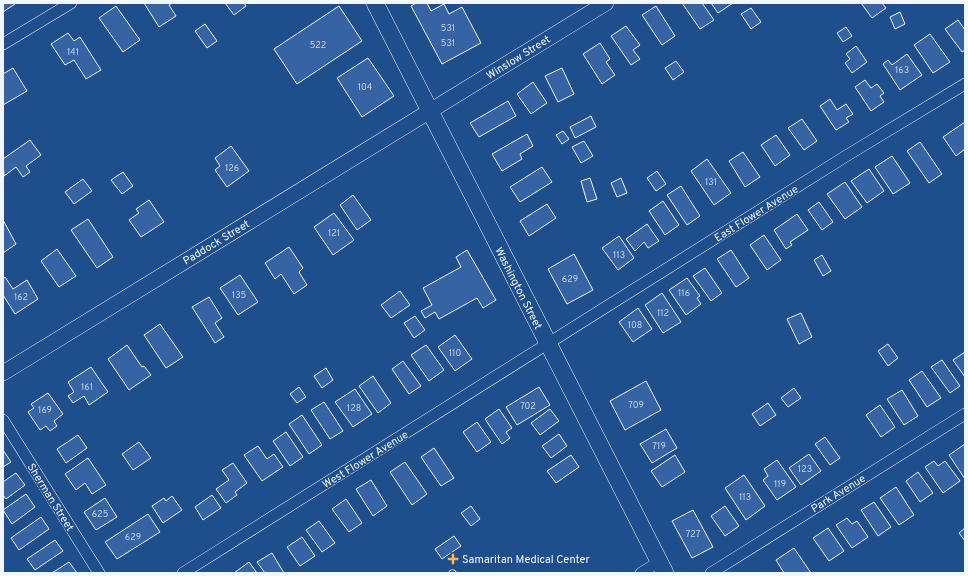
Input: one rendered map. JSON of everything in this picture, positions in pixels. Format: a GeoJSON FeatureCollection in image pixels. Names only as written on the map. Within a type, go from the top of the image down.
{"type":"FeatureCollection","features":[{"type":"Feature","properties":{"kind":"main road","name":"Washington Street"},"geometry":{"type":"LineString","coordinates":[[375,3],[662,567]]}},
{"type":"Feature","properties":{"kind":"main road","name":"Winslow Street"},"geometry":{"type":"LineString","coordinates":[[430,112],[606,3]]}},
{"type":"Feature","properties":{"kind":"main road","name":"Paddock Street"},"geometry":{"type":"LineString","coordinates":[[3,374],[430,112]]}},
{"type":"Feature","properties":{"kind":"street"},"geometry":{"type":"LineString","coordinates":[[3,44],[71,3]]}},
{"type":"Feature","properties":{"kind":"street","name":"East Flower Avenue"},"geometry":{"type":"LineString","coordinates":[[548,344],[846,156],[965,84]]}},
{"type":"Feature","properties":{"kind":"street","name":"West Flower Avenue"},"geometry":{"type":"LineString","coordinates":[[183,573],[548,344]]}},
{"type":"Feature","properties":{"kind":"street","name":"Park Avenue"},"geometry":{"type":"LineString","coordinates":[[711,573],[965,414]]}},
{"type":"Feature","properties":{"kind":"street","name":"Sherman Street"},"geometry":{"type":"LineString","coordinates":[[3,420],[99,573]]}},
{"type":"Feature","properties":{"kind":"street"},"geometry":{"type":"LineString","coordinates":[[641,573],[662,567]]}},
{"type":"Feature","properties":{"kind":"building"},"geometry":{"type":"Polygon","coordinates":[[[3,3],[15,3],[15,4],[3,12],[3,3]]]}},
{"type":"Feature","properties":{"kind":"building"},"geometry":{"type":"Polygon","coordinates":[[[144,3],[172,3],[169,5],[176,16],[159,27],[144,3]]]}},
{"type":"Feature","properties":{"kind":"building"},"geometry":{"type":"Polygon","coordinates":[[[225,3],[244,3],[246,6],[234,15],[225,3]]]}},
{"type":"Feature","properties":{"kind":"building"},"geometry":{"type":"Polygon","coordinates":[[[416,3],[427,3],[431,11],[444,4],[449,14],[462,7],[481,43],[442,64],[411,6],[416,3]]]}},
{"type":"Feature","properties":{"kind":"building"},"geometry":{"type":"Polygon","coordinates":[[[682,3],[702,3],[714,20],[700,29],[682,3]]]}},
{"type":"Feature","properties":{"kind":"building"},"geometry":{"type":"Polygon","coordinates":[[[711,3],[733,3],[718,13],[711,3]]]}},
{"type":"Feature","properties":{"kind":"building"},"geometry":{"type":"Polygon","coordinates":[[[861,3],[882,3],[886,8],[872,18],[861,3]]]}},
{"type":"Feature","properties":{"kind":"building"},"geometry":{"type":"Polygon","coordinates":[[[116,6],[140,40],[123,52],[99,18],[116,6]]]}},
{"type":"Feature","properties":{"kind":"building"},"geometry":{"type":"Polygon","coordinates":[[[339,6],[362,41],[297,84],[274,49],[339,6]]]}},
{"type":"Feature","properties":{"kind":"building"},"geometry":{"type":"Polygon","coordinates":[[[656,6],[675,36],[662,45],[642,15],[656,6]]]}},
{"type":"Feature","properties":{"kind":"building"},"geometry":{"type":"Polygon","coordinates":[[[751,8],[761,22],[751,29],[741,14],[751,8]]]}},
{"type":"Feature","properties":{"kind":"building"},"geometry":{"type":"Polygon","coordinates":[[[900,12],[905,24],[895,29],[890,17],[900,12]]]}},
{"type":"Feature","properties":{"kind":"building"},"geometry":{"type":"Polygon","coordinates":[[[958,20],[965,30],[965,50],[962,52],[945,29],[958,20]]]}},
{"type":"Feature","properties":{"kind":"building"},"geometry":{"type":"Polygon","coordinates":[[[205,24],[217,41],[207,48],[195,31],[205,24]]]}},
{"type":"Feature","properties":{"kind":"building"},"geometry":{"type":"Polygon","coordinates":[[[626,26],[640,45],[633,50],[640,59],[631,65],[611,36],[626,26]]]}},
{"type":"Feature","properties":{"kind":"building"},"geometry":{"type":"Polygon","coordinates":[[[846,27],[852,36],[843,42],[837,33],[846,27]]]}},
{"type":"Feature","properties":{"kind":"building"},"geometry":{"type":"Polygon","coordinates":[[[68,33],[74,41],[80,37],[101,70],[86,79],[74,60],[65,65],[51,44],[68,33]]]}},
{"type":"Feature","properties":{"kind":"building"},"geometry":{"type":"Polygon","coordinates":[[[930,34],[950,62],[933,73],[914,45],[930,34]]]}},
{"type":"Feature","properties":{"kind":"building"},"geometry":{"type":"Polygon","coordinates":[[[600,43],[610,59],[606,62],[615,75],[602,84],[583,54],[600,43]]]}},
{"type":"Feature","properties":{"kind":"building"},"geometry":{"type":"Polygon","coordinates":[[[856,46],[867,62],[852,73],[845,63],[850,59],[846,54],[856,46]]]}},
{"type":"Feature","properties":{"kind":"building"},"geometry":{"type":"Polygon","coordinates":[[[907,54],[922,75],[900,90],[883,64],[888,60],[892,65],[907,54]]]}},
{"type":"Feature","properties":{"kind":"building"},"geometry":{"type":"Polygon","coordinates":[[[368,58],[394,96],[362,117],[337,78],[368,58]]]}},
{"type":"Feature","properties":{"kind":"building"},"geometry":{"type":"Polygon","coordinates":[[[676,61],[684,72],[673,80],[665,68],[676,61]]]}},
{"type":"Feature","properties":{"kind":"building"},"geometry":{"type":"Polygon","coordinates":[[[13,68],[27,91],[3,105],[3,74],[13,68]]]}},
{"type":"Feature","properties":{"kind":"building"},"geometry":{"type":"Polygon","coordinates":[[[562,68],[574,94],[558,102],[545,76],[562,68]]]}},
{"type":"Feature","properties":{"kind":"building"},"geometry":{"type":"Polygon","coordinates":[[[865,80],[871,88],[877,84],[884,93],[880,96],[884,102],[871,111],[855,87],[865,80]]]}},
{"type":"Feature","properties":{"kind":"building"},"geometry":{"type":"Polygon","coordinates":[[[533,82],[547,103],[531,114],[517,94],[533,82]]]}},
{"type":"Feature","properties":{"kind":"building"},"geometry":{"type":"Polygon","coordinates":[[[830,99],[837,110],[846,104],[853,114],[846,118],[849,122],[836,130],[820,106],[830,99]]]}},
{"type":"Feature","properties":{"kind":"building"},"geometry":{"type":"Polygon","coordinates":[[[508,101],[516,116],[479,137],[470,123],[508,101]]]}},
{"type":"Feature","properties":{"kind":"building"},"geometry":{"type":"Polygon","coordinates":[[[591,116],[596,127],[575,138],[570,127],[591,116]]]}},
{"type":"Feature","properties":{"kind":"building"},"geometry":{"type":"Polygon","coordinates":[[[802,119],[817,141],[804,150],[788,128],[802,119]]]}},
{"type":"Feature","properties":{"kind":"building"},"geometry":{"type":"Polygon","coordinates":[[[965,122],[965,149],[956,156],[943,137],[965,122]]]}},
{"type":"Feature","properties":{"kind":"building"},"geometry":{"type":"Polygon","coordinates":[[[563,131],[569,139],[562,144],[556,135],[563,131]]]}},
{"type":"Feature","properties":{"kind":"building"},"geometry":{"type":"Polygon","coordinates":[[[527,134],[533,146],[520,154],[522,159],[502,171],[492,154],[527,134]]]}},
{"type":"Feature","properties":{"kind":"building"},"geometry":{"type":"Polygon","coordinates":[[[776,135],[790,155],[775,166],[761,145],[776,135]]]}},
{"type":"Feature","properties":{"kind":"building"},"geometry":{"type":"Polygon","coordinates":[[[30,140],[41,155],[26,166],[30,172],[23,177],[16,167],[4,176],[3,159],[30,140]]]}},
{"type":"Feature","properties":{"kind":"building"},"geometry":{"type":"Polygon","coordinates":[[[584,141],[593,156],[581,163],[572,147],[584,141]]]}},
{"type":"Feature","properties":{"kind":"building"},"geometry":{"type":"Polygon","coordinates":[[[920,142],[942,174],[929,183],[907,151],[920,142]]]}},
{"type":"Feature","properties":{"kind":"building"},"geometry":{"type":"Polygon","coordinates":[[[231,146],[249,171],[227,187],[215,170],[220,166],[215,158],[231,146]]]}},
{"type":"Feature","properties":{"kind":"building"},"geometry":{"type":"Polygon","coordinates":[[[743,152],[760,177],[745,187],[729,161],[743,152]]]}},
{"type":"Feature","properties":{"kind":"building"},"geometry":{"type":"Polygon","coordinates":[[[892,156],[910,183],[893,194],[875,167],[892,156]]]}},
{"type":"Feature","properties":{"kind":"building"},"geometry":{"type":"Polygon","coordinates":[[[707,159],[731,193],[714,205],[691,171],[707,159]]]}},
{"type":"Feature","properties":{"kind":"building"},"geometry":{"type":"Polygon","coordinates":[[[542,167],[552,182],[520,202],[510,187],[542,167]]]}},
{"type":"Feature","properties":{"kind":"building"},"geometry":{"type":"Polygon","coordinates":[[[869,169],[884,191],[867,203],[851,181],[869,169]]]}},
{"type":"Feature","properties":{"kind":"building"},"geometry":{"type":"Polygon","coordinates":[[[657,171],[666,184],[656,191],[647,178],[657,171]]]}},
{"type":"Feature","properties":{"kind":"building"},"geometry":{"type":"Polygon","coordinates":[[[123,172],[133,186],[122,194],[111,180],[123,172]]]}},
{"type":"Feature","properties":{"kind":"building"},"geometry":{"type":"Polygon","coordinates":[[[590,178],[597,199],[587,202],[581,181],[590,178]]]}},
{"type":"Feature","properties":{"kind":"building"},"geometry":{"type":"Polygon","coordinates":[[[621,178],[627,193],[617,197],[611,183],[621,178]]]}},
{"type":"Feature","properties":{"kind":"building"},"geometry":{"type":"Polygon","coordinates":[[[83,179],[92,191],[74,204],[65,192],[83,179]]]}},
{"type":"Feature","properties":{"kind":"building"},"geometry":{"type":"Polygon","coordinates":[[[845,182],[862,207],[845,219],[827,194],[845,182]]]}},
{"type":"Feature","properties":{"kind":"building"},"geometry":{"type":"Polygon","coordinates":[[[681,186],[700,216],[687,225],[667,195],[681,186]]]}},
{"type":"Feature","properties":{"kind":"building"},"geometry":{"type":"Polygon","coordinates":[[[353,195],[371,220],[357,230],[340,205],[353,195]]]}},
{"type":"Feature","properties":{"kind":"building"},"geometry":{"type":"Polygon","coordinates":[[[149,200],[164,222],[141,237],[129,220],[139,213],[136,209],[149,200]]]}},
{"type":"Feature","properties":{"kind":"building"},"geometry":{"type":"Polygon","coordinates":[[[663,201],[679,225],[665,235],[649,211],[663,201]]]}},
{"type":"Feature","properties":{"kind":"building"},"geometry":{"type":"Polygon","coordinates":[[[819,202],[833,222],[822,230],[808,210],[819,202]]]}},
{"type":"Feature","properties":{"kind":"building"},"geometry":{"type":"Polygon","coordinates":[[[547,204],[556,218],[529,236],[520,221],[547,204]]]}},
{"type":"Feature","properties":{"kind":"building"},"geometry":{"type":"Polygon","coordinates":[[[334,213],[354,240],[333,255],[314,227],[334,213]]]}},
{"type":"Feature","properties":{"kind":"building"},"geometry":{"type":"Polygon","coordinates":[[[797,214],[808,230],[790,242],[792,245],[786,249],[774,230],[797,214]]]}},
{"type":"Feature","properties":{"kind":"building"},"geometry":{"type":"Polygon","coordinates":[[[88,219],[113,257],[97,268],[71,230],[88,219]]]}},
{"type":"Feature","properties":{"kind":"building"},"geometry":{"type":"Polygon","coordinates":[[[3,220],[16,244],[3,253],[3,220]]]}},
{"type":"Feature","properties":{"kind":"building"},"geometry":{"type":"Polygon","coordinates":[[[647,224],[659,241],[648,248],[644,242],[635,251],[626,239],[647,224]]]}},
{"type":"Feature","properties":{"kind":"building"},"geometry":{"type":"Polygon","coordinates":[[[764,235],[781,260],[767,270],[750,245],[764,235]]]}},
{"type":"Feature","properties":{"kind":"building"},"geometry":{"type":"Polygon","coordinates":[[[619,236],[634,258],[618,270],[602,248],[619,236]]]}},
{"type":"Feature","properties":{"kind":"building"},"geometry":{"type":"Polygon","coordinates":[[[289,247],[303,268],[299,272],[307,285],[294,294],[281,274],[275,279],[265,263],[289,247]]]}},
{"type":"Feature","properties":{"kind":"building"},"geometry":{"type":"Polygon","coordinates":[[[57,249],[76,276],[59,287],[41,261],[57,249]]]}},
{"type":"Feature","properties":{"kind":"building"},"geometry":{"type":"Polygon","coordinates":[[[467,250],[496,300],[483,308],[477,298],[439,319],[435,312],[425,318],[421,311],[432,305],[423,288],[461,267],[456,257],[467,250]]]}},
{"type":"Feature","properties":{"kind":"building"},"geometry":{"type":"Polygon","coordinates":[[[731,250],[749,278],[736,287],[717,259],[731,250]]]}},
{"type":"Feature","properties":{"kind":"building"},"geometry":{"type":"Polygon","coordinates":[[[574,254],[593,290],[567,304],[548,269],[574,254]]]}},
{"type":"Feature","properties":{"kind":"building"},"geometry":{"type":"Polygon","coordinates":[[[822,255],[831,271],[823,276],[814,260],[822,255]]]}},
{"type":"Feature","properties":{"kind":"building"},"geometry":{"type":"Polygon","coordinates":[[[705,268],[722,293],[711,301],[693,276],[705,268]]]}},
{"type":"Feature","properties":{"kind":"building"},"geometry":{"type":"Polygon","coordinates":[[[240,275],[258,302],[238,315],[220,288],[240,275]]]}},
{"type":"Feature","properties":{"kind":"building"},"geometry":{"type":"Polygon","coordinates":[[[5,277],[13,289],[27,280],[38,299],[15,314],[3,295],[3,279],[5,277]]]}},
{"type":"Feature","properties":{"kind":"building"},"geometry":{"type":"Polygon","coordinates":[[[687,278],[700,296],[697,298],[701,304],[686,315],[669,290],[687,278]]]}},
{"type":"Feature","properties":{"kind":"building"},"geometry":{"type":"Polygon","coordinates":[[[400,291],[410,305],[391,318],[381,305],[400,291]]]}},
{"type":"Feature","properties":{"kind":"building"},"geometry":{"type":"Polygon","coordinates":[[[662,293],[681,322],[663,333],[645,305],[662,293]]]}},
{"type":"Feature","properties":{"kind":"building"},"geometry":{"type":"Polygon","coordinates":[[[209,297],[222,318],[215,323],[224,337],[215,343],[192,307],[209,297]]]}},
{"type":"Feature","properties":{"kind":"building"},"geometry":{"type":"Polygon","coordinates":[[[638,308],[652,329],[633,342],[619,322],[638,308]]]}},
{"type":"Feature","properties":{"kind":"building"},"geometry":{"type":"Polygon","coordinates":[[[801,313],[812,337],[799,344],[787,319],[801,313]]]}},
{"type":"Feature","properties":{"kind":"building"},"geometry":{"type":"Polygon","coordinates":[[[415,316],[425,330],[414,338],[404,323],[415,316]]]}},
{"type":"Feature","properties":{"kind":"building"},"geometry":{"type":"Polygon","coordinates":[[[160,324],[183,357],[166,368],[144,335],[160,324]]]}},
{"type":"Feature","properties":{"kind":"building"},"geometry":{"type":"Polygon","coordinates":[[[455,335],[472,359],[455,371],[438,347],[455,335]]]}},
{"type":"Feature","properties":{"kind":"building"},"geometry":{"type":"Polygon","coordinates":[[[888,344],[898,358],[888,366],[878,351],[888,344]]]}},
{"type":"Feature","properties":{"kind":"building"},"geometry":{"type":"Polygon","coordinates":[[[127,345],[142,367],[144,366],[151,375],[129,390],[108,359],[127,345]]]}},
{"type":"Feature","properties":{"kind":"building"},"geometry":{"type":"Polygon","coordinates":[[[426,345],[444,370],[429,381],[411,355],[426,345]]]}},
{"type":"Feature","properties":{"kind":"building"},"geometry":{"type":"Polygon","coordinates":[[[965,352],[965,377],[953,360],[965,352]]]}},
{"type":"Feature","properties":{"kind":"building"},"geometry":{"type":"Polygon","coordinates":[[[942,360],[960,386],[950,393],[931,367],[942,360]]]}},
{"type":"Feature","properties":{"kind":"building"},"geometry":{"type":"Polygon","coordinates":[[[403,361],[421,386],[409,394],[392,369],[403,361]]]}},
{"type":"Feature","properties":{"kind":"building"},"geometry":{"type":"Polygon","coordinates":[[[91,367],[108,392],[89,405],[84,396],[73,403],[68,396],[74,392],[68,382],[91,367]]]}},
{"type":"Feature","properties":{"kind":"building"},"geometry":{"type":"Polygon","coordinates":[[[326,368],[333,380],[322,388],[314,376],[326,368]]]}},
{"type":"Feature","properties":{"kind":"building"},"geometry":{"type":"Polygon","coordinates":[[[922,371],[941,398],[927,407],[909,380],[922,371]]]}},
{"type":"Feature","properties":{"kind":"building"},"geometry":{"type":"Polygon","coordinates":[[[373,376],[391,403],[378,413],[359,386],[373,376]]]}},
{"type":"Feature","properties":{"kind":"building"},"geometry":{"type":"Polygon","coordinates":[[[646,381],[661,410],[625,430],[610,401],[646,381]]]}},
{"type":"Feature","properties":{"kind":"building"},"geometry":{"type":"Polygon","coordinates":[[[299,387],[306,397],[297,403],[290,394],[299,387]]]}},
{"type":"Feature","properties":{"kind":"building"},"geometry":{"type":"Polygon","coordinates":[[[539,387],[550,405],[517,425],[506,407],[539,387]]]}},
{"type":"Feature","properties":{"kind":"building"},"geometry":{"type":"Polygon","coordinates":[[[794,388],[801,398],[788,407],[781,398],[794,388]]]}},
{"type":"Feature","properties":{"kind":"building"},"geometry":{"type":"Polygon","coordinates":[[[355,389],[372,414],[353,427],[335,402],[355,389]]]}},
{"type":"Feature","properties":{"kind":"building"},"geometry":{"type":"Polygon","coordinates":[[[902,390],[918,416],[904,425],[887,399],[902,390]]]}},
{"type":"Feature","properties":{"kind":"building"},"geometry":{"type":"Polygon","coordinates":[[[48,393],[63,414],[54,421],[57,426],[50,431],[46,426],[40,430],[28,412],[34,408],[31,404],[48,393]]]}},
{"type":"Feature","properties":{"kind":"building"},"geometry":{"type":"Polygon","coordinates":[[[324,402],[343,431],[330,439],[311,410],[324,402]]]}},
{"type":"Feature","properties":{"kind":"building"},"geometry":{"type":"Polygon","coordinates":[[[768,403],[776,415],[760,426],[752,414],[768,403]]]}},
{"type":"Feature","properties":{"kind":"building"},"geometry":{"type":"Polygon","coordinates":[[[880,405],[895,427],[881,437],[866,415],[880,405]]]}},
{"type":"Feature","properties":{"kind":"building"},"geometry":{"type":"Polygon","coordinates":[[[499,409],[512,428],[506,432],[510,438],[502,444],[485,419],[499,409]]]}},
{"type":"Feature","properties":{"kind":"building"},"geometry":{"type":"Polygon","coordinates":[[[550,409],[559,421],[540,435],[531,423],[550,409]]]}},
{"type":"Feature","properties":{"kind":"building"},"geometry":{"type":"Polygon","coordinates":[[[302,415],[322,445],[309,454],[289,424],[302,415]]]}},
{"type":"Feature","properties":{"kind":"building"},"geometry":{"type":"Polygon","coordinates":[[[477,422],[491,442],[477,452],[463,432],[477,422]]]}},
{"type":"Feature","properties":{"kind":"building"},"geometry":{"type":"Polygon","coordinates":[[[666,429],[677,448],[652,463],[640,444],[666,429]]]}},
{"type":"Feature","properties":{"kind":"building"},"geometry":{"type":"Polygon","coordinates":[[[286,432],[303,457],[290,466],[273,441],[286,432]]]}},
{"type":"Feature","properties":{"kind":"building"},"geometry":{"type":"Polygon","coordinates":[[[559,434],[567,446],[551,458],[542,446],[559,434]]]}},
{"type":"Feature","properties":{"kind":"building"},"geometry":{"type":"Polygon","coordinates":[[[78,435],[87,448],[66,463],[57,449],[78,435]]]}},
{"type":"Feature","properties":{"kind":"building"},"geometry":{"type":"Polygon","coordinates":[[[825,437],[840,458],[830,465],[815,444],[825,437]]]}},
{"type":"Feature","properties":{"kind":"building"},"geometry":{"type":"Polygon","coordinates":[[[139,442],[151,458],[133,470],[122,454],[139,442]]]}},
{"type":"Feature","properties":{"kind":"building"},"geometry":{"type":"Polygon","coordinates":[[[965,444],[965,479],[949,455],[965,444]]]}},
{"type":"Feature","properties":{"kind":"building"},"geometry":{"type":"Polygon","coordinates":[[[258,446],[267,459],[274,454],[283,467],[262,481],[244,455],[258,446]]]}},
{"type":"Feature","properties":{"kind":"building"},"geometry":{"type":"Polygon","coordinates":[[[434,448],[454,478],[441,486],[421,457],[434,448]]]}},
{"type":"Feature","properties":{"kind":"building"},"geometry":{"type":"Polygon","coordinates":[[[3,450],[11,462],[3,467],[3,450]]]}},
{"type":"Feature","properties":{"kind":"building"},"geometry":{"type":"Polygon","coordinates":[[[809,454],[821,471],[801,485],[789,468],[809,454]]]}},
{"type":"Feature","properties":{"kind":"building"},"geometry":{"type":"Polygon","coordinates":[[[571,455],[579,467],[556,483],[547,471],[571,455]]]}},
{"type":"Feature","properties":{"kind":"building"},"geometry":{"type":"Polygon","coordinates":[[[675,455],[685,472],[662,487],[651,471],[675,455]]]}},
{"type":"Feature","properties":{"kind":"building"},"geometry":{"type":"Polygon","coordinates":[[[88,458],[106,485],[92,494],[85,483],[76,490],[65,474],[88,458]]]}},
{"type":"Feature","properties":{"kind":"building"},"geometry":{"type":"Polygon","coordinates":[[[777,460],[796,487],[777,500],[763,480],[768,476],[764,469],[777,460]]]}},
{"type":"Feature","properties":{"kind":"building"},"geometry":{"type":"Polygon","coordinates":[[[934,461],[938,466],[945,461],[960,481],[943,493],[925,467],[934,461]]]}},
{"type":"Feature","properties":{"kind":"building"},"geometry":{"type":"Polygon","coordinates":[[[405,462],[427,494],[412,505],[390,472],[405,462]]]}},
{"type":"Feature","properties":{"kind":"building"},"geometry":{"type":"Polygon","coordinates":[[[233,463],[247,483],[235,492],[237,495],[226,503],[216,489],[229,480],[222,470],[233,463]]]}},
{"type":"Feature","properties":{"kind":"building"},"geometry":{"type":"Polygon","coordinates":[[[918,472],[933,493],[920,502],[906,481],[918,472]]]}},
{"type":"Feature","properties":{"kind":"building"},"geometry":{"type":"Polygon","coordinates":[[[16,473],[25,485],[6,499],[3,495],[3,482],[16,473]]]}},
{"type":"Feature","properties":{"kind":"building"},"geometry":{"type":"Polygon","coordinates":[[[744,475],[765,506],[746,520],[725,488],[744,475]]]}},
{"type":"Feature","properties":{"kind":"building"},"geometry":{"type":"Polygon","coordinates":[[[371,480],[387,506],[373,516],[356,489],[371,480]]]}},
{"type":"Feature","properties":{"kind":"building"},"geometry":{"type":"Polygon","coordinates":[[[896,487],[914,515],[899,525],[880,498],[896,487]]]}},
{"type":"Feature","properties":{"kind":"building"},"geometry":{"type":"Polygon","coordinates":[[[26,494],[35,507],[12,524],[3,510],[26,494]]]}},
{"type":"Feature","properties":{"kind":"building"},"geometry":{"type":"Polygon","coordinates":[[[212,495],[221,508],[203,520],[195,507],[212,495]]]}},
{"type":"Feature","properties":{"kind":"building"},"geometry":{"type":"Polygon","coordinates":[[[172,496],[182,510],[163,523],[152,506],[164,498],[166,501],[172,496]]]}},
{"type":"Feature","properties":{"kind":"building"},"geometry":{"type":"Polygon","coordinates":[[[105,498],[117,517],[96,530],[84,512],[105,498]]]}},
{"type":"Feature","properties":{"kind":"building"},"geometry":{"type":"Polygon","coordinates":[[[346,499],[362,523],[349,532],[332,509],[346,499]]]}},
{"type":"Feature","properties":{"kind":"building"},"geometry":{"type":"Polygon","coordinates":[[[874,502],[891,527],[878,536],[861,510],[874,502]]]}},
{"type":"Feature","properties":{"kind":"building"},"geometry":{"type":"Polygon","coordinates":[[[471,506],[480,519],[471,526],[461,513],[471,506]]]}},
{"type":"Feature","properties":{"kind":"building"},"geometry":{"type":"Polygon","coordinates":[[[725,506],[739,526],[725,536],[711,516],[725,506]]]}},
{"type":"Feature","properties":{"kind":"building"},"geometry":{"type":"Polygon","coordinates":[[[693,510],[713,547],[692,558],[672,521],[693,510]]]}},
{"type":"Feature","properties":{"kind":"building"},"geometry":{"type":"Polygon","coordinates":[[[148,514],[160,532],[117,559],[105,542],[148,514]]]}},
{"type":"Feature","properties":{"kind":"building"},"geometry":{"type":"Polygon","coordinates":[[[41,517],[49,529],[19,550],[11,538],[41,517]]]}},
{"type":"Feature","properties":{"kind":"building"},"geometry":{"type":"Polygon","coordinates":[[[847,518],[852,524],[857,521],[868,537],[852,548],[836,525],[847,518]]]}},
{"type":"Feature","properties":{"kind":"building"},"geometry":{"type":"Polygon","coordinates":[[[319,521],[335,543],[322,552],[306,530],[319,521]]]}},
{"type":"Feature","properties":{"kind":"building"},"geometry":{"type":"Polygon","coordinates":[[[828,528],[844,551],[829,561],[813,538],[828,528]]]}},
{"type":"Feature","properties":{"kind":"building"},"geometry":{"type":"Polygon","coordinates":[[[965,528],[965,541],[959,533],[965,528]]]}},
{"type":"Feature","properties":{"kind":"building"},"geometry":{"type":"Polygon","coordinates":[[[454,536],[461,546],[442,559],[435,549],[454,536]]]}},
{"type":"Feature","properties":{"kind":"building"},"geometry":{"type":"Polygon","coordinates":[[[302,537],[315,556],[300,566],[287,547],[302,537]]]}},
{"type":"Feature","properties":{"kind":"building"},"geometry":{"type":"Polygon","coordinates":[[[55,540],[63,551],[35,570],[27,559],[55,540]]]}},
{"type":"Feature","properties":{"kind":"building"},"geometry":{"type":"Polygon","coordinates":[[[794,548],[811,573],[784,573],[776,560],[794,548]]]}},
{"type":"Feature","properties":{"kind":"building"},"geometry":{"type":"Polygon","coordinates":[[[272,553],[284,573],[265,573],[257,562],[272,553]]]}},
{"type":"Feature","properties":{"kind":"building"},"geometry":{"type":"Polygon","coordinates":[[[69,562],[77,573],[52,573],[69,562]]]}},
{"type":"Feature","properties":{"kind":"building"},"geometry":{"type":"Polygon","coordinates":[[[249,562],[257,573],[234,573],[249,562]]]}},
{"type":"Feature","properties":{"kind":"place","name":"Samaritan Medical Center"},"geometry":{"type":"Point","coordinates":[453,559]}}]}
